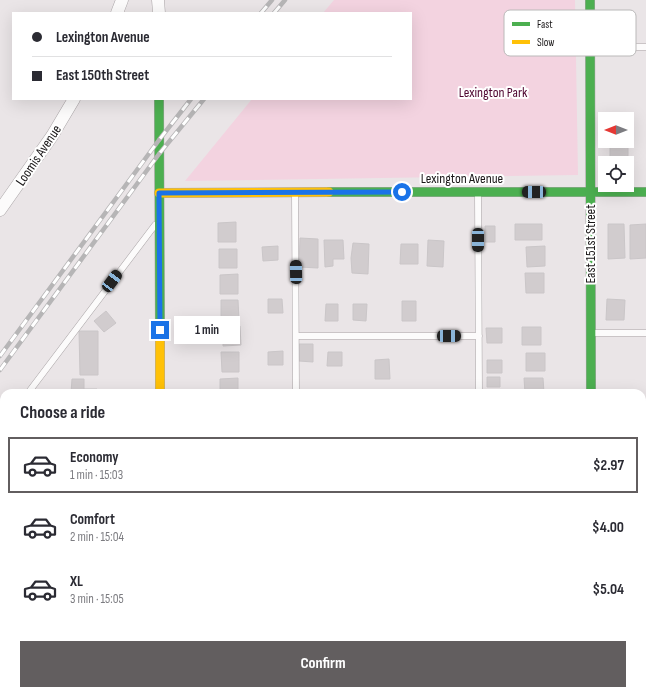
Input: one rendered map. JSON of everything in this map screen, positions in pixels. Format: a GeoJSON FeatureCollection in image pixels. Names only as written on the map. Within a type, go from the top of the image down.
{"type":"FeatureCollection","features":[{"type":"Feature","properties":{"kind":"street"},"geometry":{"type":"LineString","coordinates":[[117,12],[122,0]]}},
{"type":"Feature","properties":{"kind":"street"},"geometry":{"type":"LineString","coordinates":[[158,0],[158,12]]}},
{"type":"Feature","properties":{"kind":"street","name":"East 151st Street"},"geometry":{"type":"LineString","coordinates":[[590,56],[591,389]]}},
{"type":"Feature","properties":{"kind":"street","name":"Loomis Avenue"},"geometry":{"type":"LineString","coordinates":[[0,210],[52,136],[73,100]]}},
{"type":"Feature","properties":{"kind":"street"},"geometry":{"type":"LineString","coordinates":[[159,100],[160,389]]}},
{"type":"Feature","properties":{"kind":"street","name":"Lexington Avenue"},"geometry":{"type":"LineString","coordinates":[[159,193],[646,192]]}},
{"type":"Feature","properties":{"kind":"lane"},"geometry":{"type":"LineString","coordinates":[[294,192],[296,389]]}},
{"type":"Feature","properties":{"kind":"lane"},"geometry":{"type":"LineString","coordinates":[[478,192],[479,389]]}},
{"type":"Feature","properties":{"kind":"lane"},"geometry":{"type":"LineString","coordinates":[[31,389],[159,219]]}},
{"type":"Feature","properties":{"kind":"lane"},"geometry":{"type":"LineString","coordinates":[[590,333],[646,333]]}},
{"type":"Feature","properties":{"kind":"lane"},"geometry":{"type":"LineString","coordinates":[[296,336],[479,336]]}},
{"type":"Feature","properties":{"kind":"green space","name":"Lexington Park"},"geometry":{"type":"Polygon","coordinates":[[[334,0],[575,0],[575,10],[504,10],[504,56],[576,56],[578,175],[185,181],[251,100],[412,100],[412,12],[324,12],[334,0]]]}},
{"type":"Feature","properties":{"kind":"building"},"geometry":{"type":"Polygon","coordinates":[[[610,148],[628,148],[628,156],[610,156],[610,148]]]}},
{"type":"Feature","properties":{"kind":"building"},"geometry":{"type":"Polygon","coordinates":[[[236,222],[236,242],[218,242],[218,223],[236,222]]]}},
{"type":"Feature","properties":{"kind":"building"},"geometry":{"type":"Polygon","coordinates":[[[515,224],[542,224],[542,240],[515,240],[515,224]]]}},
{"type":"Feature","properties":{"kind":"building"},"geometry":{"type":"Polygon","coordinates":[[[608,224],[624,224],[625,258],[608,259],[608,224]]]}},
{"type":"Feature","properties":{"kind":"building"},"geometry":{"type":"Polygon","coordinates":[[[646,224],[646,258],[630,259],[630,225],[646,224]]]}},
{"type":"Feature","properties":{"kind":"building"},"geometry":{"type":"Polygon","coordinates":[[[485,226],[495,226],[495,242],[485,242],[485,226]]]}},
{"type":"Feature","properties":{"kind":"building"},"geometry":{"type":"Polygon","coordinates":[[[300,238],[318,239],[318,268],[299,267],[300,238]]]}},
{"type":"Feature","properties":{"kind":"building"},"geometry":{"type":"Polygon","coordinates":[[[324,240],[343,240],[344,259],[333,259],[333,266],[325,267],[324,240]]]}},
{"type":"Feature","properties":{"kind":"building"},"geometry":{"type":"Polygon","coordinates":[[[428,240],[444,241],[443,267],[427,266],[428,240]]]}},
{"type":"Feature","properties":{"kind":"building"},"geometry":{"type":"Polygon","coordinates":[[[353,243],[369,244],[368,274],[352,273],[351,258],[353,243]]]}},
{"type":"Feature","properties":{"kind":"building"},"geometry":{"type":"Polygon","coordinates":[[[401,244],[418,244],[418,264],[400,264],[401,244]]]}},
{"type":"Feature","properties":{"kind":"building"},"geometry":{"type":"Polygon","coordinates":[[[278,246],[278,260],[263,261],[262,247],[278,246]]]}},
{"type":"Feature","properties":{"kind":"building"},"geometry":{"type":"Polygon","coordinates":[[[545,246],[545,266],[527,267],[526,247],[545,246]]]}},
{"type":"Feature","properties":{"kind":"building"},"geometry":{"type":"Polygon","coordinates":[[[219,249],[237,249],[237,268],[219,268],[219,249]]]}},
{"type":"Feature","properties":{"kind":"building"},"geometry":{"type":"Polygon","coordinates":[[[525,273],[544,273],[544,293],[526,293],[525,273]]]}},
{"type":"Feature","properties":{"kind":"building"},"geometry":{"type":"Polygon","coordinates":[[[238,274],[238,294],[220,294],[220,275],[238,274]]]}},
{"type":"Feature","properties":{"kind":"building"},"geometry":{"type":"Polygon","coordinates":[[[268,299],[282,299],[283,313],[268,313],[268,299]]]}},
{"type":"Feature","properties":{"kind":"building"},"geometry":{"type":"Polygon","coordinates":[[[607,299],[625,300],[624,320],[606,320],[607,299]]]}},
{"type":"Feature","properties":{"kind":"building"},"geometry":{"type":"Polygon","coordinates":[[[221,300],[238,300],[239,320],[221,320],[221,300]]]}},
{"type":"Feature","properties":{"kind":"building"},"geometry":{"type":"Polygon","coordinates":[[[402,301],[416,301],[416,321],[402,321],[402,301]]]}},
{"type":"Feature","properties":{"kind":"building"},"geometry":{"type":"Polygon","coordinates":[[[326,304],[338,304],[338,321],[325,321],[326,304]]]}},
{"type":"Feature","properties":{"kind":"building"},"geometry":{"type":"Polygon","coordinates":[[[353,304],[367,304],[366,321],[353,320],[353,304]]]}},
{"type":"Feature","properties":{"kind":"building"},"geometry":{"type":"Polygon","coordinates":[[[106,311],[116,323],[104,332],[94,321],[106,311]]]}},
{"type":"Feature","properties":{"kind":"building"},"geometry":{"type":"Polygon","coordinates":[[[223,326],[240,326],[241,345],[223,346],[223,326]]]}},
{"type":"Feature","properties":{"kind":"building"},"geometry":{"type":"Polygon","coordinates":[[[522,327],[541,327],[541,345],[522,345],[522,327]]]}},
{"type":"Feature","properties":{"kind":"building"},"geometry":{"type":"Polygon","coordinates":[[[486,328],[502,328],[502,343],[487,343],[486,328]]]}},
{"type":"Feature","properties":{"kind":"building"},"geometry":{"type":"Polygon","coordinates":[[[79,331],[98,331],[98,375],[80,375],[79,331]]]}},
{"type":"Feature","properties":{"kind":"building"},"geometry":{"type":"Polygon","coordinates":[[[299,344],[313,344],[313,362],[299,361],[299,344]]]}},
{"type":"Feature","properties":{"kind":"building"},"geometry":{"type":"Polygon","coordinates":[[[283,351],[283,365],[268,365],[268,352],[283,351]]]}},
{"type":"Feature","properties":{"kind":"building"},"geometry":{"type":"Polygon","coordinates":[[[221,352],[239,352],[239,372],[222,372],[221,352]]]}},
{"type":"Feature","properties":{"kind":"building"},"geometry":{"type":"Polygon","coordinates":[[[328,352],[342,352],[342,366],[327,366],[328,352]]]}},
{"type":"Feature","properties":{"kind":"building"},"geometry":{"type":"Polygon","coordinates":[[[526,353],[545,353],[545,371],[526,371],[526,353]]]}},
{"type":"Feature","properties":{"kind":"building"},"geometry":{"type":"Polygon","coordinates":[[[389,359],[390,379],[375,379],[375,360],[389,359]]]}},
{"type":"Feature","properties":{"kind":"building"},"geometry":{"type":"Polygon","coordinates":[[[487,360],[502,360],[502,373],[487,373],[487,360]]]}},
{"type":"Feature","properties":{"kind":"building"},"geometry":{"type":"Polygon","coordinates":[[[487,377],[500,377],[500,387],[487,387],[487,377]]]}},
{"type":"Feature","properties":{"kind":"building"},"geometry":{"type":"Polygon","coordinates":[[[238,378],[238,389],[220,389],[220,379],[238,378]]]}},
{"type":"Feature","properties":{"kind":"building"},"geometry":{"type":"Polygon","coordinates":[[[524,378],[543,378],[544,389],[525,389],[524,378]]]}},
{"type":"Feature","properties":{"kind":"building"},"geometry":{"type":"Polygon","coordinates":[[[72,379],[84,379],[84,389],[71,389],[72,379]]]}},
{"type":"Feature","properties":{"kind":"railway"},"geometry":{"type":"LineString","coordinates":[[262,12],[272,0]]}},
{"type":"Feature","properties":{"kind":"railway"},"geometry":{"type":"LineString","coordinates":[[275,12],[285,0]]}},
{"type":"Feature","properties":{"kind":"railway"},"geometry":{"type":"LineString","coordinates":[[0,356],[159,140],[190,100]]}},
{"type":"Feature","properties":{"kind":"railway"},"geometry":{"type":"LineString","coordinates":[[0,370],[159,154],[203,100]]}},
{"type":"Feature","properties":{"kind":"traffic: fast"},"geometry":{"type":"LineString","coordinates":[[590,0],[590,10]]}},
{"type":"Feature","properties":{"kind":"traffic: fast"},"geometry":{"type":"LineString","coordinates":[[590,56],[591,389]]}},
{"type":"Feature","properties":{"kind":"traffic: fast"},"geometry":{"type":"LineString","coordinates":[[159,100],[160,337]]}},
{"type":"Feature","properties":{"kind":"traffic: fast"},"geometry":{"type":"LineString","coordinates":[[329,192],[646,192]]}},
{"type":"Feature","properties":{"kind":"traffic: slow"},"geometry":{"type":"LineString","coordinates":[[159,193],[329,192]]}},
{"type":"Feature","properties":{"kind":"traffic: slow"},"geometry":{"type":"LineString","coordinates":[[160,337],[160,389]]}},
{"type":"Feature","properties":{"kind":"route"},"geometry":{"type":"LineString","coordinates":[[160,330],[159,193],[402,192]]}}]}
